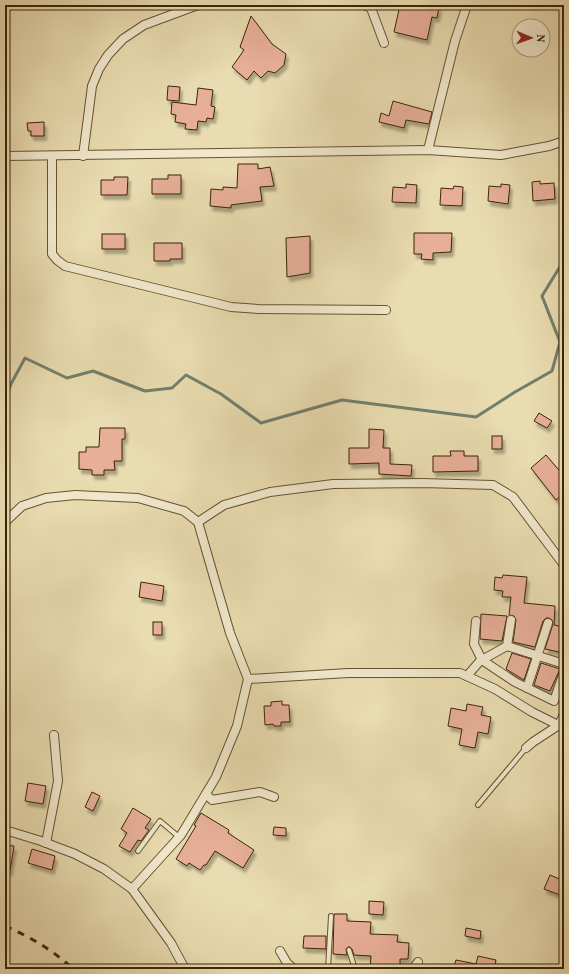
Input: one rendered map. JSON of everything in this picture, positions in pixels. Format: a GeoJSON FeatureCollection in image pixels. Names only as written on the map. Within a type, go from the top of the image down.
{"type":"FeatureCollection","features":[{"type":"Feature","properties":{"kind":"street"},"geometry":{"type":"LineString","coordinates":[[83,156],[92,86],[99,69],[108,55],[123,39],[144,25],[198,5]]}},
{"type":"Feature","properties":{"kind":"street"},"geometry":{"type":"LineString","coordinates":[[364,5],[371,8],[384,43]]}},
{"type":"Feature","properties":{"kind":"street"},"geometry":{"type":"LineString","coordinates":[[428,150],[455,41],[467,5]]}},
{"type":"Feature","properties":{"kind":"street"},"geometry":{"type":"LineString","coordinates":[[5,156],[428,150],[500,155],[549,146],[564,141]]}},
{"type":"Feature","properties":{"kind":"street"},"geometry":{"type":"LineString","coordinates":[[52,156],[52,254],[65,266],[232,307],[258,309],[386,310]]}},
{"type":"Feature","properties":{"kind":"street"},"geometry":{"type":"LineString","coordinates":[[198,522],[224,505],[270,492],[333,484],[422,483],[493,485],[513,497],[564,565]]}},
{"type":"Feature","properties":{"kind":"street"},"geometry":{"type":"LineString","coordinates":[[5,522],[22,506],[46,498],[75,495],[138,498],[184,511],[198,522],[230,633],[248,679],[237,726],[216,777],[179,837],[132,889]]}},
{"type":"Feature","properties":{"kind":"street"},"geometry":{"type":"LineString","coordinates":[[507,646],[511,620]]}},
{"type":"Feature","properties":{"kind":"street"},"geometry":{"type":"LineString","coordinates":[[476,621],[474,644],[482,660],[515,682],[554,701],[564,672]]}},
{"type":"Feature","properties":{"kind":"street"},"geometry":{"type":"LineString","coordinates":[[527,688],[548,623]]}},
{"type":"Feature","properties":{"kind":"street"},"geometry":{"type":"LineString","coordinates":[[467,676],[482,660],[507,646],[564,664]]}},
{"type":"Feature","properties":{"kind":"street"},"geometry":{"type":"LineString","coordinates":[[248,679],[348,674],[460,673],[495,689],[532,712],[561,726]]}},
{"type":"Feature","properties":{"kind":"street"},"geometry":{"type":"LineString","coordinates":[[526,748],[533,742],[561,726],[564,714]]}},
{"type":"Feature","properties":{"kind":"street"},"geometry":{"type":"LineString","coordinates":[[46,843],[58,781],[54,735]]}},
{"type":"Feature","properties":{"kind":"street"},"geometry":{"type":"LineString","coordinates":[[206,794],[212,800],[260,792],[274,797]]}},
{"type":"Feature","properties":{"kind":"street"},"geometry":{"type":"LineString","coordinates":[[5,830],[46,843],[81,857],[104,869],[132,889],[171,943],[185,969]]}},
{"type":"Feature","properties":{"kind":"street"},"geometry":{"type":"LineString","coordinates":[[280,951],[287,963],[294,969]]}},
{"type":"Feature","properties":{"kind":"lane"},"geometry":{"type":"LineString","coordinates":[[478,806],[526,748]]}},
{"type":"Feature","properties":{"kind":"lane"},"geometry":{"type":"LineString","coordinates":[[138,851],[160,821],[179,837]]}},
{"type":"Feature","properties":{"kind":"lane"},"geometry":{"type":"LineString","coordinates":[[328,969],[331,916]]}},
{"type":"Feature","properties":{"kind":"lane"},"geometry":{"type":"LineString","coordinates":[[349,950],[355,969]]}},
{"type":"Feature","properties":{"kind":"building"},"geometry":{"type":"Polygon","coordinates":[[[400,5],[422,5],[430,7],[431,5],[439,7],[437,18],[432,17],[427,40],[394,32],[400,5]]]}},
{"type":"Feature","properties":{"kind":"building"},"geometry":{"type":"Polygon","coordinates":[[[251,16],[272,44],[286,54],[284,65],[275,73],[268,71],[261,78],[254,71],[247,80],[232,67],[244,50],[240,47],[251,16]]]}},
{"type":"Feature","properties":{"kind":"building"},"geometry":{"type":"Polygon","coordinates":[[[168,86],[180,87],[179,101],[167,100],[168,86]]]}},
{"type":"Feature","properties":{"kind":"building"},"geometry":{"type":"Polygon","coordinates":[[[198,88],[213,90],[211,106],[215,107],[213,119],[207,118],[206,122],[198,121],[197,130],[185,129],[186,124],[175,122],[176,115],[171,114],[172,102],[196,105],[198,88]]]}},
{"type":"Feature","properties":{"kind":"building"},"geometry":{"type":"Polygon","coordinates":[[[393,101],[432,112],[429,124],[406,120],[404,128],[379,122],[381,113],[389,116],[393,101]]]}},
{"type":"Feature","properties":{"kind":"building"},"geometry":{"type":"Polygon","coordinates":[[[44,122],[44,136],[31,136],[31,131],[28,131],[27,123],[44,122]]]}},
{"type":"Feature","properties":{"kind":"building"},"geometry":{"type":"Polygon","coordinates":[[[238,164],[258,164],[258,169],[270,167],[274,186],[260,187],[262,201],[231,205],[231,208],[210,206],[211,189],[223,190],[223,187],[237,188],[238,164]]]}},
{"type":"Feature","properties":{"kind":"building"},"geometry":{"type":"Polygon","coordinates":[[[168,175],[181,175],[181,194],[152,194],[152,179],[168,179],[168,175]]]}},
{"type":"Feature","properties":{"kind":"building"},"geometry":{"type":"Polygon","coordinates":[[[114,177],[128,177],[127,195],[101,195],[101,180],[114,180],[114,177]]]}},
{"type":"Feature","properties":{"kind":"building"},"geometry":{"type":"Polygon","coordinates":[[[540,181],[540,184],[554,183],[555,199],[533,201],[532,182],[540,181]]]}},
{"type":"Feature","properties":{"kind":"building"},"geometry":{"type":"Polygon","coordinates":[[[406,184],[417,185],[416,203],[392,202],[393,187],[406,188],[406,184]]]}},
{"type":"Feature","properties":{"kind":"building"},"geometry":{"type":"Polygon","coordinates":[[[501,184],[510,185],[508,204],[488,201],[489,186],[501,187],[501,184]]]}},
{"type":"Feature","properties":{"kind":"building"},"geometry":{"type":"Polygon","coordinates":[[[454,186],[463,187],[462,206],[440,205],[441,188],[453,189],[454,186]]]}},
{"type":"Feature","properties":{"kind":"building"},"geometry":{"type":"Polygon","coordinates":[[[414,233],[452,233],[451,252],[433,253],[433,260],[421,259],[422,254],[414,254],[414,233]]]}},
{"type":"Feature","properties":{"kind":"building"},"geometry":{"type":"Polygon","coordinates":[[[102,234],[125,234],[125,249],[102,249],[102,234]]]}},
{"type":"Feature","properties":{"kind":"building"},"geometry":{"type":"Polygon","coordinates":[[[310,236],[310,273],[287,277],[286,238],[310,236]]]}},
{"type":"Feature","properties":{"kind":"building"},"geometry":{"type":"Polygon","coordinates":[[[154,243],[182,243],[182,259],[154,261],[154,243]]]}},
{"type":"Feature","properties":{"kind":"building"},"geometry":{"type":"Polygon","coordinates":[[[539,413],[552,421],[547,428],[534,421],[539,413]]]}},
{"type":"Feature","properties":{"kind":"building"},"geometry":{"type":"Polygon","coordinates":[[[100,428],[125,428],[125,439],[122,439],[122,461],[114,461],[115,470],[104,470],[104,475],[92,475],[92,470],[79,469],[79,452],[86,452],[86,447],[99,447],[100,428]]]}},
{"type":"Feature","properties":{"kind":"building"},"geometry":{"type":"Polygon","coordinates":[[[369,429],[384,430],[383,448],[390,448],[390,464],[412,465],[411,476],[379,474],[379,463],[349,464],[349,448],[369,448],[369,429]]]}},
{"type":"Feature","properties":{"kind":"building"},"geometry":{"type":"Polygon","coordinates":[[[492,436],[502,436],[502,449],[492,449],[492,436]]]}},
{"type":"Feature","properties":{"kind":"building"},"geometry":{"type":"Polygon","coordinates":[[[450,451],[464,451],[464,456],[478,456],[478,471],[433,472],[433,456],[451,456],[450,451]]]}},
{"type":"Feature","properties":{"kind":"building"},"geometry":{"type":"Polygon","coordinates":[[[546,455],[564,476],[564,493],[556,500],[531,468],[546,455]]]}},
{"type":"Feature","properties":{"kind":"building"},"geometry":{"type":"Polygon","coordinates":[[[503,575],[527,577],[524,603],[555,606],[554,625],[564,627],[564,653],[545,649],[553,624],[552,620],[549,618],[546,618],[543,621],[535,647],[513,642],[516,620],[514,616],[509,615],[511,597],[502,597],[503,591],[494,590],[495,577],[502,578],[503,575]]]}},
{"type":"Feature","properties":{"kind":"building"},"geometry":{"type":"Polygon","coordinates":[[[141,582],[164,586],[162,601],[139,597],[141,582]]]}},
{"type":"Feature","properties":{"kind":"building"},"geometry":{"type":"Polygon","coordinates":[[[481,614],[507,616],[502,641],[480,639],[481,614]]]}},
{"type":"Feature","properties":{"kind":"building"},"geometry":{"type":"Polygon","coordinates":[[[153,622],[162,622],[162,635],[153,635],[153,622]]]}},
{"type":"Feature","properties":{"kind":"building"},"geometry":{"type":"Polygon","coordinates":[[[512,653],[531,659],[524,680],[506,669],[512,653]]]}},
{"type":"Feature","properties":{"kind":"building"},"geometry":{"type":"Polygon","coordinates":[[[541,663],[560,669],[550,691],[534,685],[541,663]]]}},
{"type":"Feature","properties":{"kind":"building"},"geometry":{"type":"Polygon","coordinates":[[[282,701],[282,705],[289,705],[290,722],[281,722],[281,726],[274,726],[273,724],[265,725],[264,706],[271,706],[271,702],[282,701]]]}},
{"type":"Feature","properties":{"kind":"building"},"geometry":{"type":"Polygon","coordinates":[[[467,704],[483,707],[481,715],[491,717],[488,734],[478,732],[475,748],[459,745],[462,729],[448,726],[451,708],[466,711],[467,704]]]}},
{"type":"Feature","properties":{"kind":"building"},"geometry":{"type":"Polygon","coordinates":[[[28,783],[46,786],[43,804],[25,801],[28,783]]]}},
{"type":"Feature","properties":{"kind":"building"},"geometry":{"type":"Polygon","coordinates":[[[92,792],[100,796],[93,811],[85,807],[92,792]]]}},
{"type":"Feature","properties":{"kind":"building"},"geometry":{"type":"Polygon","coordinates":[[[133,808],[151,819],[145,828],[149,830],[141,841],[138,840],[130,852],[119,846],[127,833],[121,829],[133,808]]]}},
{"type":"Feature","properties":{"kind":"building"},"geometry":{"type":"Polygon","coordinates":[[[201,813],[229,830],[228,833],[254,850],[243,868],[215,851],[206,865],[204,865],[200,870],[189,863],[187,866],[176,859],[196,826],[194,825],[201,813]]]}},
{"type":"Feature","properties":{"kind":"building"},"geometry":{"type":"Polygon","coordinates":[[[274,827],[286,828],[286,836],[273,835],[274,827]]]}},
{"type":"Feature","properties":{"kind":"building"},"geometry":{"type":"Polygon","coordinates":[[[5,845],[14,846],[10,871],[5,871],[5,845]]]}},
{"type":"Feature","properties":{"kind":"building"},"geometry":{"type":"Polygon","coordinates":[[[32,849],[55,856],[52,870],[28,863],[32,849]]]}},
{"type":"Feature","properties":{"kind":"building"},"geometry":{"type":"Polygon","coordinates":[[[550,875],[564,881],[560,895],[544,889],[550,875]]]}},
{"type":"Feature","properties":{"kind":"building"},"geometry":{"type":"Polygon","coordinates":[[[369,901],[384,902],[383,915],[369,914],[369,901]]]}},
{"type":"Feature","properties":{"kind":"building"},"geometry":{"type":"Polygon","coordinates":[[[334,914],[347,914],[347,921],[371,922],[370,934],[398,935],[397,942],[409,943],[408,959],[400,959],[400,969],[370,969],[371,956],[354,955],[350,947],[346,949],[347,955],[333,954],[334,914]]]}},
{"type":"Feature","properties":{"kind":"building"},"geometry":{"type":"Polygon","coordinates":[[[466,928],[481,931],[480,939],[465,936],[466,928]]]}},
{"type":"Feature","properties":{"kind":"building"},"geometry":{"type":"Polygon","coordinates":[[[304,936],[326,936],[326,949],[303,948],[304,936]]]}},
{"type":"Feature","properties":{"kind":"building"},"geometry":{"type":"Polygon","coordinates":[[[478,956],[496,960],[494,969],[453,969],[456,960],[476,964],[478,956]]]}},
{"type":"Feature","properties":{"kind":"waterway"},"geometry":{"type":"LineString","coordinates":[[5,402],[11,384],[25,358],[67,378],[93,371],[145,391],[172,388],[186,375],[221,394],[261,423],[342,400],[476,417],[552,371],[560,342],[542,296],[564,260]]}},
{"type":"Feature","properties":{"kind":"railway"},"geometry":{"type":"LineString","coordinates":[[5,926],[41,944],[73,969]]}}]}
